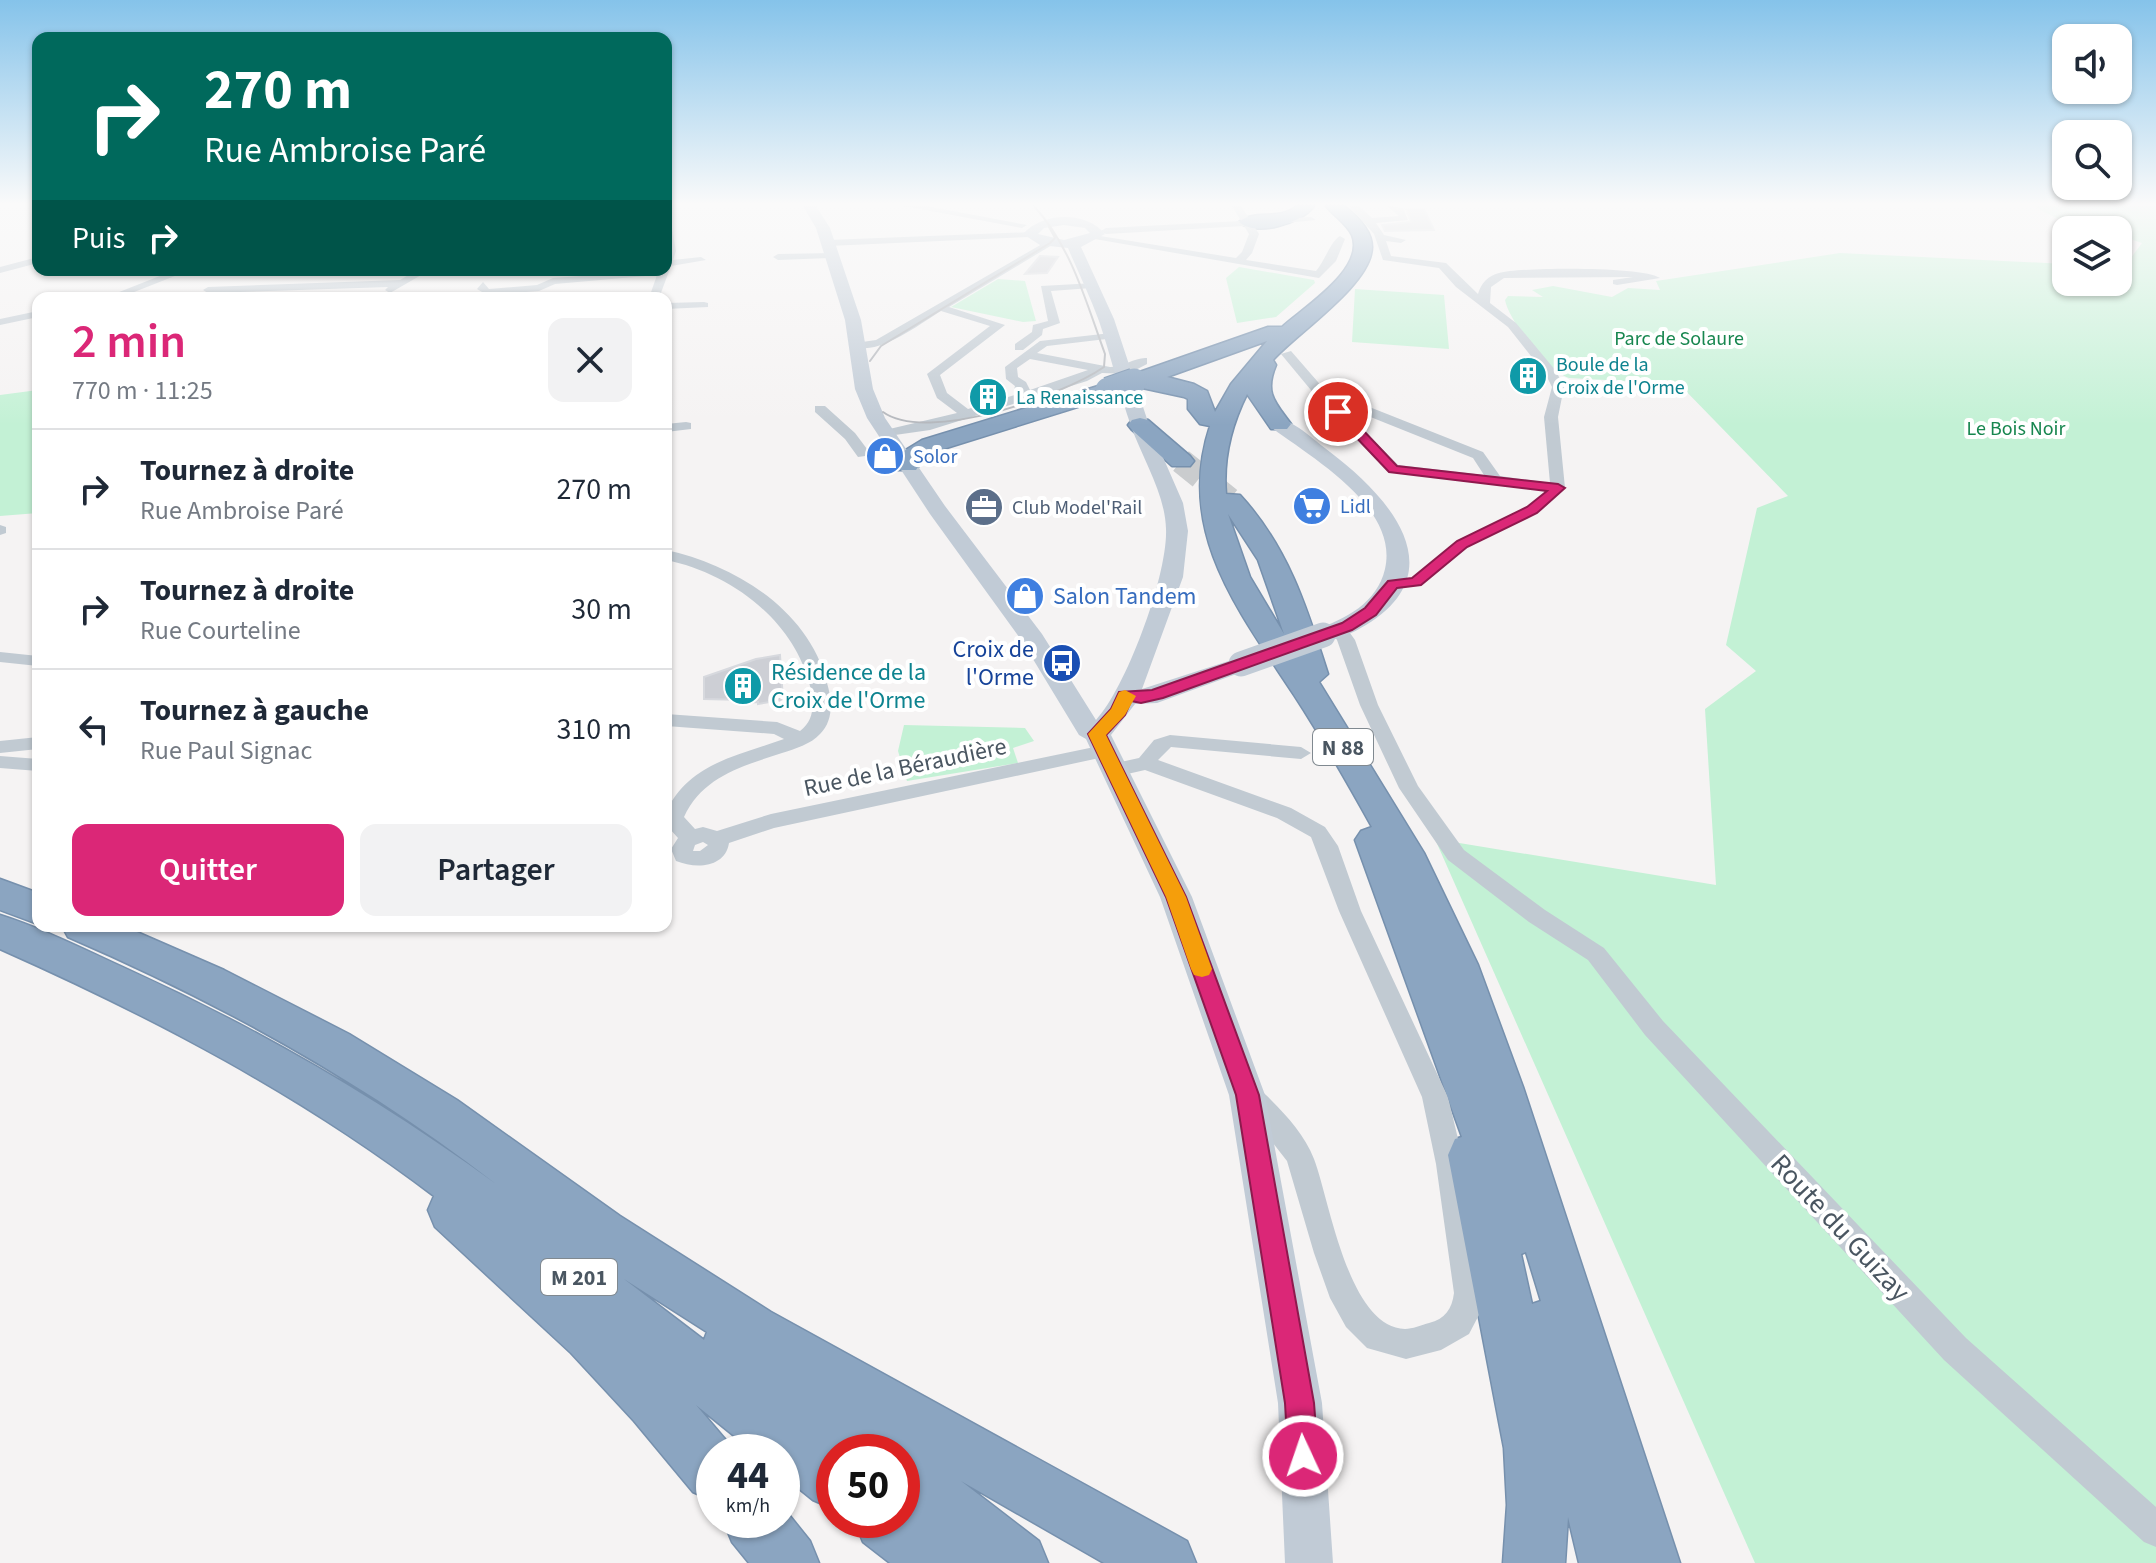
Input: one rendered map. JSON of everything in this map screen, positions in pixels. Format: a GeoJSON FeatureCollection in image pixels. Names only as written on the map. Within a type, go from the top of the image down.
{"type":"FeatureCollection","features":[{"type":"Feature","properties":{"kind":"highway","name":"N 88"},"geometry":{"type":"LineString","coordinates":[[1336,279],[1275,331],[1232,375],[1213,428],[1212,482],[1219,528],[1238,583],[1326,718],[1395,832],[1444,934],[1482,1033],[1649,1563]]}},
{"type":"Feature","properties":{"kind":"highway","name":"N 88"},"geometry":{"type":"LineString","coordinates":[[1349,279],[1261,358],[1200,447],[1197,482],[1203,527],[1222,584],[1239,618],[1331,761],[1372,836],[1406,919],[1523,1235],[1558,1350],[1610,1563]]}},
{"type":"Feature","properties":{"kind":"highway"},"geometry":{"type":"LineString","coordinates":[[899,450],[937,457],[980,431],[1116,364],[1275,331]]}},
{"type":"Feature","properties":{"kind":"highway"},"geometry":{"type":"LineString","coordinates":[[1261,358],[1265,365],[1256,381],[1257,389],[1265,409],[1279,424]]}},
{"type":"Feature","properties":{"kind":"highway"},"geometry":{"type":"LineString","coordinates":[[1116,364],[1193,391],[1199,396],[1200,409],[1213,428],[1245,419],[1279,424]]}},
{"type":"Feature","properties":{"kind":"highway"},"geometry":{"type":"LineString","coordinates":[[1140,425],[1181,461]]}},
{"type":"Feature","properties":{"kind":"highway"},"geometry":{"type":"LineString","coordinates":[[1231,501],[1262,538],[1278,568],[1326,718]]}},
{"type":"Feature","properties":{"kind":"highway"},"geometry":{"type":"LineString","coordinates":[[0,894],[32,907]]}},
{"type":"Feature","properties":{"kind":"highway"},"geometry":{"type":"LineString","coordinates":[[1406,919],[1485,1206],[1528,1417],[1538,1488],[1538,1536],[1534,1563]]}},
{"type":"Feature","properties":{"kind":"highway","name":"M 201"},"geometry":{"type":"LineString","coordinates":[[0,931],[473,1137],[630,1252],[687,1305],[852,1434]]}},
{"type":"Feature","properties":{"kind":"highway","name":"M 201"},"geometry":{"type":"LineString","coordinates":[[96,932],[195,975],[326,1074],[433,1166],[613,1303],[816,1465]]}},
{"type":"Feature","properties":{"kind":"highway"},"geometry":{"type":"LineString","coordinates":[[326,1074],[371,1142],[542,1285],[659,1402],[696,1448]]}},
{"type":"Feature","properties":{"kind":"highway"},"geometry":{"type":"LineString","coordinates":[[630,1252],[695,1291],[752,1331],[1156,1558]]}},
{"type":"Feature","properties":{"kind":"highway"},"geometry":{"type":"LineString","coordinates":[[920,1487],[1017,1563]]}},
{"type":"Feature","properties":{"kind":"highway"},"geometry":{"type":"LineString","coordinates":[[768,1538],[788,1563]]}},
{"type":"Feature","properties":{"kind":"highway"},"geometry":{"type":"LineString","coordinates":[[908,1538],[939,1563]]}},
{"type":"Feature","properties":{"kind":"main road"},"geometry":{"type":"LineString","coordinates":[[838,279],[859,345],[864,389],[899,450],[1033,639],[1088,729],[1115,755],[1176,897],[1247,1095],[1300,1403],[1309,1563]]}},
{"type":"Feature","properties":{"kind":"main road"},"geometry":{"type":"LineString","coordinates":[[1088,279],[1116,364],[1173,503],[1177,531],[1172,577],[1143,658],[1119,711],[1115,755]]}},
{"type":"Feature","properties":{"kind":"main road"},"geometry":{"type":"LineString","coordinates":[[1125,695],[1148,697],[1331,633],[1370,611],[1393,584],[1401,555],[1395,529],[1387,516],[1361,489],[1279,424]]}},
{"type":"Feature","properties":{"kind":"street"},"geometry":{"type":"LineString","coordinates":[[125,292],[161,279]]}},
{"type":"Feature","properties":{"kind":"street"},"geometry":{"type":"LineString","coordinates":[[386,292],[409,279]]}},
{"type":"Feature","properties":{"kind":"street"},"geometry":{"type":"LineString","coordinates":[[514,292],[570,279]]}},
{"type":"Feature","properties":{"kind":"street"},"geometry":{"type":"LineString","coordinates":[[859,345],[879,343],[985,279]]}},
{"type":"Feature","properties":{"kind":"street"},"geometry":{"type":"LineString","coordinates":[[1449,279],[1453,287],[1512,325],[1552,374],[1558,387],[1551,417],[1558,488]]}},
{"type":"Feature","properties":{"kind":"street"},"geometry":{"type":"LineString","coordinates":[[1485,305],[1482,296],[1484,289],[1495,279]]}},
{"type":"Feature","properties":{"kind":"street"},"geometry":{"type":"LineString","coordinates":[[1617,282],[1646,279]]}},
{"type":"Feature","properties":{"kind":"street"},"geometry":{"type":"LineString","coordinates":[[208,290],[402,283]]}},
{"type":"Feature","properties":{"kind":"street"},"geometry":{"type":"LineString","coordinates":[[483,285],[482,289],[487,292]]}},
{"type":"Feature","properties":{"kind":"street"},"geometry":{"type":"LineString","coordinates":[[1028,395],[1020,390],[1022,385],[1012,379],[1011,367],[1036,335],[1037,327],[1054,322],[1045,288],[1091,285]]}},
{"type":"Feature","properties":{"kind":"street"},"geometry":{"type":"LineString","coordinates":[[672,306],[704,305]]}},
{"type":"Feature","properties":{"kind":"street"},"geometry":{"type":"LineString","coordinates":[[938,307],[999,327],[933,374],[941,395],[963,411]]}},
{"type":"Feature","properties":{"kind":"street"},"geometry":{"type":"LineString","coordinates":[[0,322],[32,315]]}},
{"type":"Feature","properties":{"kind":"street"},"geometry":{"type":"LineString","coordinates":[[1036,335],[1116,364]]}},
{"type":"Feature","properties":{"kind":"street"},"geometry":{"type":"LineString","coordinates":[[1021,352],[1044,343],[1116,364]]}},
{"type":"Feature","properties":{"kind":"street"},"geometry":{"type":"LineString","coordinates":[[1021,352],[1116,364]]}},
{"type":"Feature","properties":{"kind":"street"},"geometry":{"type":"LineString","coordinates":[[1287,354],[1394,469],[1558,488]]}},
{"type":"Feature","properties":{"kind":"street"},"geometry":{"type":"LineString","coordinates":[[1044,371],[1063,357]]}},
{"type":"Feature","properties":{"kind":"street"},"geometry":{"type":"LineString","coordinates":[[820,409],[850,436],[863,454],[899,450],[925,427],[1083,378],[1116,364]]}},
{"type":"Feature","properties":{"kind":"street"},"geometry":{"type":"LineString","coordinates":[[1320,392],[1478,455],[1495,480]]}},
{"type":"Feature","properties":{"kind":"street"},"geometry":{"type":"LineString","coordinates":[[672,427],[686,426]]}},
{"type":"Feature","properties":{"kind":"street"},"geometry":{"type":"LineString","coordinates":[[1393,584],[1416,582],[1462,544],[1532,510],[1558,488]]}},
{"type":"Feature","properties":{"kind":"street"},"geometry":{"type":"LineString","coordinates":[[672,557],[708,568],[760,599],[801,639],[814,662],[823,713],[823,719],[813,733],[801,739],[777,728],[672,720]]}},
{"type":"Feature","properties":{"kind":"street","name":"Route du Guizay"},"geometry":{"type":"LineString","coordinates":[[1331,633],[1346,640],[1369,705],[1409,788],[1456,855],[1537,916],[1596,954],[1654,1028],[1955,1349],[2156,1530]]}},
{"type":"Feature","properties":{"kind":"street"},"geometry":{"type":"LineString","coordinates":[[0,657],[32,660]]}},
{"type":"Feature","properties":{"kind":"street","name":"Rue de la Béraudière"},"geometry":{"type":"LineString","coordinates":[[801,739],[715,771],[692,784],[680,798],[674,817],[679,828],[692,837],[703,834],[717,839],[771,821],[1115,755]]}},
{"type":"Feature","properties":{"kind":"street"},"geometry":{"type":"LineString","coordinates":[[1115,755],[1170,741],[1301,753]]}},
{"type":"Feature","properties":{"kind":"street"},"geometry":{"type":"LineString","coordinates":[[0,747],[32,744]]}},
{"type":"Feature","properties":{"kind":"street"},"geometry":{"type":"LineString","coordinates":[[1115,755],[1306,823],[1318,832],[1327,846],[1350,911],[1435,1097],[1450,1164],[1469,1293],[1467,1310],[1460,1324],[1419,1343],[1392,1342],[1376,1334],[1352,1314],[1339,1289],[1299,1156],[1275,1120],[1247,1095]]}},
{"type":"Feature","properties":{"kind":"street"},"geometry":{"type":"LineString","coordinates":[[0,762],[32,765]]}},
{"type":"Feature","properties":{"kind":"green space"},"geometry":{"type":"Polygon","coordinates":[[[998,279],[1025,281],[1036,321],[1023,322],[951,307],[998,279]]]}},
{"type":"Feature","properties":{"kind":"green space"},"geometry":{"type":"Polygon","coordinates":[[[1226,279],[1314,280],[1315,283],[1276,317],[1237,323],[1226,279]]]}},
{"type":"Feature","properties":{"kind":"green space"},"geometry":{"type":"Polygon","coordinates":[[[2052,279],[2052,296],[2132,296],[2132,279],[2156,279],[2156,1563],[1755,1563],[1435,839],[1716,885],[1705,709],[1756,671],[1726,645],[1757,508],[1788,496],[1679,384],[1569,378],[1550,365],[1530,344],[1505,300],[1508,296],[1543,297],[1532,290],[1553,286],[1612,297],[1628,288],[1660,290],[1656,281],[2052,279]]]}},
{"type":"Feature","properties":{"kind":"green space"},"geometry":{"type":"Polygon","coordinates":[[[1355,289],[1444,295],[1449,349],[1352,342],[1355,289]]]}},
{"type":"Feature","properties":{"kind":"green space"},"geometry":{"type":"Polygon","coordinates":[[[32,391],[32,513],[0,516],[0,395],[32,391]]]}},
{"type":"Feature","properties":{"kind":"green space"},"geometry":{"type":"Polygon","coordinates":[[[904,725],[1025,728],[1034,741],[1013,748],[1018,763],[907,781],[898,751],[904,725]]]}},
{"type":"Feature","properties":{"kind":"building","name":"Résidence de la Croix de l'Orme"},"geometry":{"type":"Polygon","coordinates":[[[780,655],[783,700],[758,704],[746,703],[746,700],[704,699],[704,677],[756,659],[780,655]]]}},
{"type":"Feature","properties":{"kind":"tunnel"},"geometry":{"type":"LineString","coordinates":[[1181,461],[1231,501]]}},
{"type":"Feature","properties":{"kind":"tram line"},"geometry":{"type":"LineString","coordinates":[[870,361],[881,346],[991,279]]}},
{"type":"Feature","properties":{"kind":"tram line"},"geometry":{"type":"LineString","coordinates":[[883,412],[903,420],[930,423],[961,419],[994,412],[1058,391],[1104,367],[1105,354],[1078,279]]}},
{"type":"Feature","properties":{"kind":"slow traffic"},"geometry":{"type":"LineString","coordinates":[[1128,696],[1125,695],[1119,711],[1097,734],[1176,897],[1202,969]]}},
{"type":"Feature","properties":{"kind":"place","name":"Boule de la Croix de l'Orme"},"geometry":{"type":"Point","coordinates":[1528,376]}},
{"type":"Feature","properties":{"kind":"place","name":"La Renaissance"},"geometry":{"type":"Point","coordinates":[988,397]}},
{"type":"Feature","properties":{"kind":"place","name":"Solor"},"geometry":{"type":"Point","coordinates":[885,456]}},
{"type":"Feature","properties":{"kind":"place","name":"Lidl"},"geometry":{"type":"Point","coordinates":[1312,506]}},
{"type":"Feature","properties":{"kind":"place","name":"Club Model'Rail"},"geometry":{"type":"Point","coordinates":[984,507]}},
{"type":"Feature","properties":{"kind":"place","name":"Salon Tandem"},"geometry":{"type":"Point","coordinates":[1025,596]}},
{"type":"Feature","properties":{"kind":"place","name":"Croix de l'Orme"},"geometry":{"type":"Point","coordinates":[1062,663]}},
{"type":"Feature","properties":{"kind":"place","name":"Résidence de la Croix de l'Orme"},"geometry":{"type":"Point","coordinates":[743,686]}},
{"type":"Feature","properties":{"kind":"route"},"geometry":{"type":"LineString","coordinates":[[1303,1456],[1300,1403],[1247,1095],[1176,897],[1097,734],[1119,711],[1125,695],[1148,697],[1347,626],[1379,603],[1393,584],[1416,582],[1462,544],[1532,510],[1558,488],[1394,469],[1338,412]]}},
{"type":"Feature","properties":{"kind":"park label","name":"Parc de Solaure"},"geometry":{"type":"Point","coordinates":[1679,338]}},
{"type":"Feature","properties":{"kind":"park label","name":"Le Bois Noir"},"geometry":{"type":"Point","coordinates":[2016,428]}}]}
